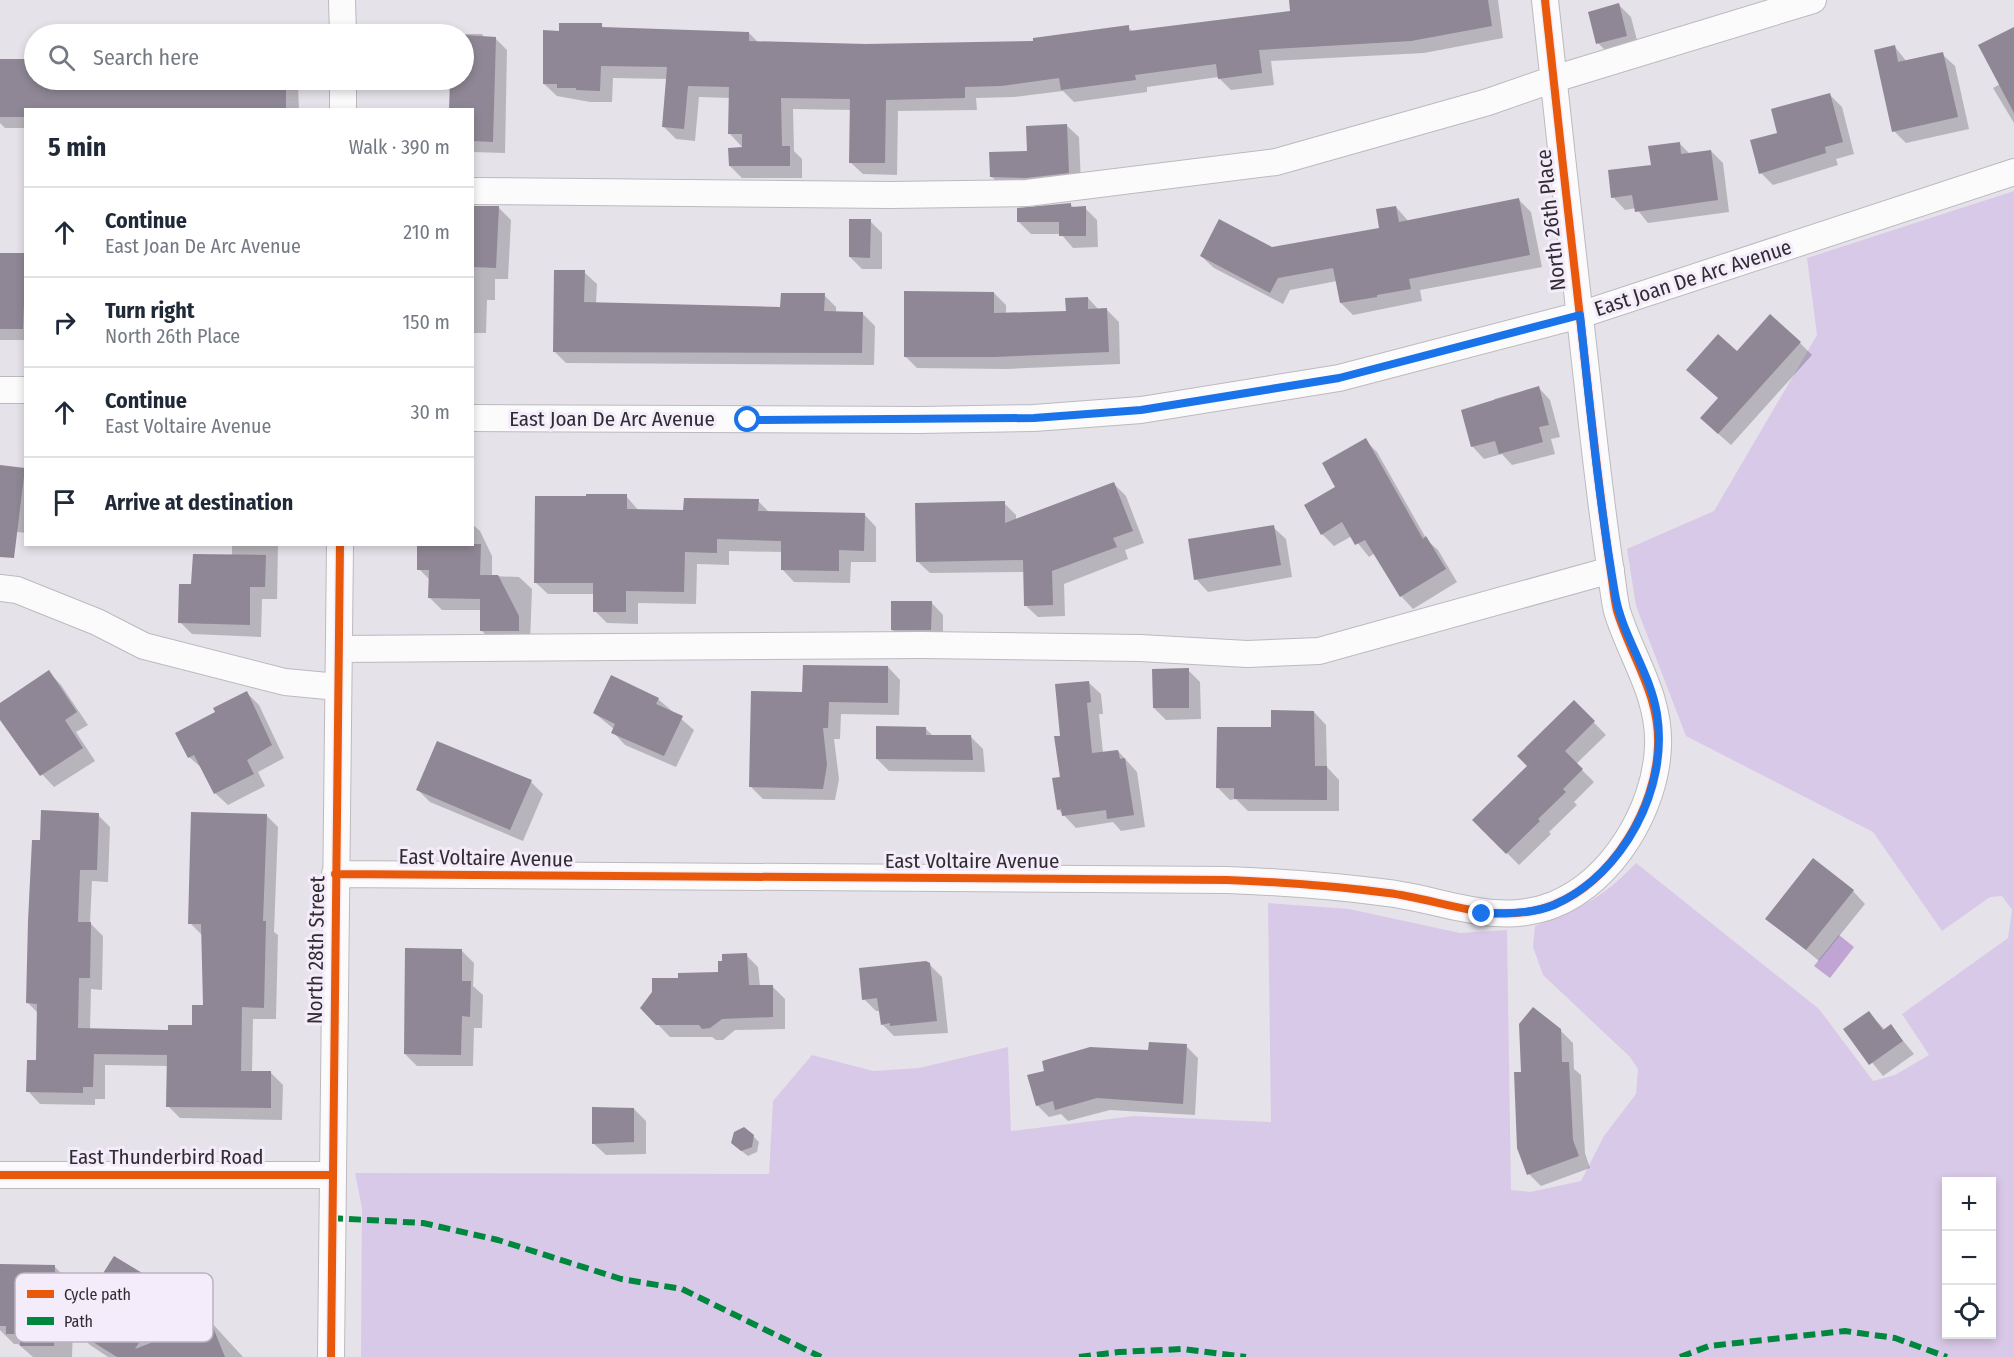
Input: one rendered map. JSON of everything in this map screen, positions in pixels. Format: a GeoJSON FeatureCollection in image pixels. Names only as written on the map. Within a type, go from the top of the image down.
{"type":"FeatureCollection","features":[{"type":"Feature","properties":{"kind":"street"},"geometry":{"type":"LineString","coordinates":[[342,0],[342,24]]}},
{"type":"Feature","properties":{"kind":"street","name":"North 26th Place"},"geometry":{"type":"LineString","coordinates":[[1545,0],[1580,315],[1617,610],[1650,686],[1657,714],[1659,745],[1656,770],[1634,832],[1596,878]]}},
{"type":"Feature","properties":{"kind":"street"},"geometry":{"type":"LineString","coordinates":[[474,191],[890,195],[1027,193],[1276,162],[1488,102],[1554,79],[1813,0]]}},
{"type":"Feature","properties":{"kind":"street"},"geometry":{"type":"LineString","coordinates":[[343,90],[343,108]]}},
{"type":"Feature","properties":{"kind":"street","name":"East Joan De Arc Avenue"},"geometry":{"type":"LineString","coordinates":[[474,418],[920,420],[1034,418],[1141,410],[1339,378],[1580,315],[2014,172]]}},
{"type":"Feature","properties":{"kind":"street"},"geometry":{"type":"LineString","coordinates":[[0,390],[24,390]]}},
{"type":"Feature","properties":{"kind":"street","name":"North 28th Street"},"geometry":{"type":"LineString","coordinates":[[331,1357],[331,1175],[340,546]]}},
{"type":"Feature","properties":{"kind":"street"},"geometry":{"type":"LineString","coordinates":[[339,649],[922,645],[1140,648],[1247,654],[1319,651],[1611,570]]}},
{"type":"Feature","properties":{"kind":"street"},"geometry":{"type":"LineString","coordinates":[[0,588],[17,590],[57,606],[144,646],[285,682],[338,687]]}},
{"type":"Feature","properties":{"kind":"street","name":"East Voltaire Avenue"},"geometry":{"type":"LineString","coordinates":[[335,874],[1227,880],[1310,883],[1393,894],[1482,914],[1520,913],[1554,905],[1596,878]]}},
{"type":"Feature","properties":{"kind":"street","name":"East Thunderbird Road"},"geometry":{"type":"LineString","coordinates":[[0,1175],[331,1175]]}},
{"type":"Feature","properties":{"kind":"shaded area"},"geometry":{"type":"Polygon","coordinates":[[[2014,191],[2014,1357],[361,1357],[362,1208],[355,1173],[769,1174],[773,1101],[812,1055],[873,1071],[919,1068],[1008,1047],[1011,1131],[1134,1116],[1271,1122],[1268,903],[1349,909],[1460,933],[1507,930],[1511,1190],[1530,1192],[1581,1181],[1604,1136],[1636,1094],[1638,1069],[1630,1057],[1543,975],[1533,947],[1535,926],[1590,901],[1636,863],[1819,1009],[1873,1081],[1895,1075],[1929,1055],[1902,1014],[2008,938],[2012,910],[2002,896],[1990,897],[1942,931],[1873,832],[1686,736],[1636,606],[1627,549],[1714,511],[1817,335],[1807,258],[2014,191]]]}},
{"type":"Feature","properties":{"kind":"shaded area"},"geometry":{"type":"Polygon","coordinates":[[[1839,935],[1854,947],[1830,978],[1814,966],[1839,935]]]}},
{"type":"Feature","properties":{"kind":"building"},"geometry":{"type":"Polygon","coordinates":[[[1289,0],[1488,0],[1492,26],[1411,41],[1259,50],[1262,73],[1218,79],[1216,64],[1135,75],[1136,80],[1061,90],[1059,78],[1001,86],[965,87],[965,98],[886,100],[885,163],[849,163],[850,99],[781,98],[782,146],[790,146],[790,166],[729,166],[728,148],[742,147],[742,134],[728,134],[729,87],[688,86],[684,129],[662,127],[667,67],[601,66],[600,91],[557,88],[557,84],[543,84],[543,30],[559,31],[559,23],[602,23],[602,27],[749,32],[749,41],[866,44],[1033,41],[1033,38],[1129,25],[1129,31],[1290,11],[1289,0]]]}},
{"type":"Feature","properties":{"kind":"building"},"geometry":{"type":"Polygon","coordinates":[[[1619,3],[1627,36],[1596,44],[1588,12],[1619,3]]]}},
{"type":"Feature","properties":{"kind":"building"},"geometry":{"type":"Polygon","coordinates":[[[2014,27],[2014,113],[1978,45],[2014,27]]]}},
{"type":"Feature","properties":{"kind":"building"},"geometry":{"type":"Polygon","coordinates":[[[474,36],[496,37],[493,142],[474,141],[474,108],[449,108],[450,90],[474,90],[474,36]]]}},
{"type":"Feature","properties":{"kind":"building"},"geometry":{"type":"Polygon","coordinates":[[[1895,45],[1898,62],[1943,52],[1958,117],[1892,132],[1874,50],[1895,45]]]}},
{"type":"Feature","properties":{"kind":"building"},"geometry":{"type":"Polygon","coordinates":[[[0,59],[24,59],[24,90],[286,90],[286,108],[24,108],[24,117],[0,117],[0,59]]]}},
{"type":"Feature","properties":{"kind":"building"},"geometry":{"type":"Polygon","coordinates":[[[1830,93],[1843,142],[1825,147],[1826,153],[1759,174],[1750,140],[1777,133],[1771,109],[1830,93]]]}},
{"type":"Feature","properties":{"kind":"building"},"geometry":{"type":"Polygon","coordinates":[[[1067,124],[1069,173],[1026,178],[990,177],[989,152],[1027,151],[1026,126],[1067,124]]]}},
{"type":"Feature","properties":{"kind":"building"},"geometry":{"type":"Polygon","coordinates":[[[1680,142],[1681,154],[1711,150],[1718,200],[1635,212],[1632,195],[1611,198],[1608,170],[1651,165],[1648,146],[1680,142]]]}},
{"type":"Feature","properties":{"kind":"building"},"geometry":{"type":"Polygon","coordinates":[[[1519,198],[1530,255],[1409,279],[1411,289],[1377,295],[1377,297],[1340,303],[1333,268],[1278,278],[1270,293],[1200,256],[1219,219],[1272,247],[1379,228],[1376,209],[1396,206],[1399,222],[1519,198]]]}},
{"type":"Feature","properties":{"kind":"building"},"geometry":{"type":"Polygon","coordinates":[[[1071,203],[1071,207],[1086,206],[1086,236],[1059,236],[1059,222],[1017,222],[1017,208],[1071,203]]]}},
{"type":"Feature","properties":{"kind":"building"},"geometry":{"type":"Polygon","coordinates":[[[474,206],[499,206],[496,268],[474,267],[474,206]]]}},
{"type":"Feature","properties":{"kind":"building"},"geometry":{"type":"Polygon","coordinates":[[[849,219],[871,219],[870,258],[849,257],[849,219]]]}},
{"type":"Feature","properties":{"kind":"building"},"geometry":{"type":"Polygon","coordinates":[[[0,253],[24,253],[23,329],[0,329],[0,253]]]}},
{"type":"Feature","properties":{"kind":"building"},"geometry":{"type":"Polygon","coordinates":[[[554,270],[585,270],[584,302],[780,307],[781,293],[825,293],[824,311],[863,312],[862,353],[553,352],[554,270]]]}},
{"type":"Feature","properties":{"kind":"building"},"geometry":{"type":"Polygon","coordinates":[[[904,291],[994,292],[994,313],[1066,311],[1065,298],[1088,297],[1088,309],[1107,308],[1109,352],[994,357],[904,357],[904,291]]]}},
{"type":"Feature","properties":{"kind":"building"},"geometry":{"type":"Polygon","coordinates":[[[1770,314],[1801,342],[1718,434],[1700,418],[1718,398],[1686,370],[1718,334],[1737,351],[1770,314]]]}},
{"type":"Feature","properties":{"kind":"building"},"geometry":{"type":"Polygon","coordinates":[[[1539,386],[1549,425],[1539,427],[1543,442],[1499,454],[1495,441],[1471,447],[1461,410],[1539,386]]]}},
{"type":"Feature","properties":{"kind":"building"},"geometry":{"type":"Polygon","coordinates":[[[1366,438],[1423,539],[1426,536],[1446,569],[1400,597],[1365,540],[1355,545],[1342,522],[1321,535],[1304,505],[1335,487],[1322,463],[1366,438]]]}},
{"type":"Feature","properties":{"kind":"building"},"geometry":{"type":"Polygon","coordinates":[[[0,465],[24,468],[14,558],[0,557],[0,465]]]}},
{"type":"Feature","properties":{"kind":"building"},"geometry":{"type":"Polygon","coordinates":[[[1114,482],[1133,531],[1113,538],[1117,547],[1052,571],[1053,605],[1024,606],[1023,560],[916,562],[915,503],[1005,501],[1005,523],[1114,482]]]}},
{"type":"Feature","properties":{"kind":"building"},"geometry":{"type":"Polygon","coordinates":[[[586,494],[627,494],[627,509],[683,510],[684,498],[759,499],[758,511],[865,513],[864,551],[839,550],[839,571],[781,570],[781,541],[717,539],[717,553],[685,552],[684,592],[626,591],[626,612],[593,612],[593,583],[534,583],[535,496],[586,496],[586,494]]]}},
{"type":"Feature","properties":{"kind":"building"},"geometry":{"type":"Polygon","coordinates":[[[1274,525],[1281,565],[1194,580],[1188,539],[1274,525]]]}},
{"type":"Feature","properties":{"kind":"building"},"geometry":{"type":"Polygon","coordinates":[[[481,544],[480,575],[498,575],[519,616],[519,631],[480,631],[480,599],[428,598],[429,570],[417,570],[417,546],[481,544]]]}},
{"type":"Feature","properties":{"kind":"building"},"geometry":{"type":"Polygon","coordinates":[[[193,554],[266,555],[265,587],[250,587],[250,625],[178,623],[179,584],[191,584],[193,554]]]}},
{"type":"Feature","properties":{"kind":"building"},"geometry":{"type":"Polygon","coordinates":[[[891,601],[932,601],[931,630],[891,630],[891,601]]]}},
{"type":"Feature","properties":{"kind":"building"},"geometry":{"type":"Polygon","coordinates":[[[803,665],[888,666],[888,703],[829,702],[828,728],[823,728],[827,765],[823,789],[749,787],[751,691],[802,692],[803,665]]]}},
{"type":"Feature","properties":{"kind":"building"},"geometry":{"type":"Polygon","coordinates":[[[1189,668],[1189,708],[1153,708],[1152,669],[1189,668]]]}},
{"type":"Feature","properties":{"kind":"building"},"geometry":{"type":"Polygon","coordinates":[[[49,670],[77,712],[65,720],[83,748],[40,776],[0,720],[0,703],[49,670]]]}},
{"type":"Feature","properties":{"kind":"building"},"geometry":{"type":"Polygon","coordinates":[[[611,675],[659,698],[656,704],[683,716],[664,756],[611,733],[615,724],[593,713],[611,675]]]}},
{"type":"Feature","properties":{"kind":"building"},"geometry":{"type":"Polygon","coordinates":[[[1089,681],[1091,702],[1087,703],[1092,753],[1118,750],[1120,759],[1125,758],[1134,815],[1107,819],[1106,810],[1062,816],[1061,809],[1057,810],[1052,778],[1060,777],[1054,736],[1060,736],[1055,684],[1089,681]]]}},
{"type":"Feature","properties":{"kind":"building"},"geometry":{"type":"Polygon","coordinates":[[[247,691],[272,745],[247,760],[254,774],[214,794],[194,755],[188,758],[175,733],[215,712],[213,708],[247,691]]]}},
{"type":"Feature","properties":{"kind":"building"},"geometry":{"type":"Polygon","coordinates":[[[1574,700],[1595,721],[1565,751],[1583,769],[1563,789],[1566,792],[1538,819],[1540,821],[1506,854],[1472,820],[1527,766],[1517,756],[1574,700]]]}},
{"type":"Feature","properties":{"kind":"building"},"geometry":{"type":"Polygon","coordinates":[[[1271,710],[1314,711],[1315,766],[1327,766],[1327,800],[1234,799],[1234,788],[1216,788],[1217,727],[1271,727],[1271,710]]]}},
{"type":"Feature","properties":{"kind":"building"},"geometry":{"type":"Polygon","coordinates":[[[876,726],[926,727],[926,735],[971,735],[973,760],[876,759],[876,726]]]}},
{"type":"Feature","properties":{"kind":"building"},"geometry":{"type":"Polygon","coordinates":[[[437,741],[532,780],[510,830],[416,790],[437,741]]]}},
{"type":"Feature","properties":{"kind":"building"},"geometry":{"type":"Polygon","coordinates":[[[41,810],[99,813],[97,870],[80,870],[78,922],[91,922],[90,978],[79,978],[78,1028],[168,1030],[168,1025],[192,1025],[192,1005],[203,1005],[201,924],[188,924],[191,812],[267,814],[263,921],[266,921],[264,1008],[242,1007],[241,1071],[271,1071],[271,1108],[166,1107],[167,1055],[94,1054],[93,1087],[83,1087],[83,1093],[26,1092],[27,1060],[36,1060],[37,1004],[26,1003],[32,840],[40,840],[41,810]]]}},
{"type":"Feature","properties":{"kind":"building"},"geometry":{"type":"Polygon","coordinates":[[[1813,858],[1854,890],[1806,950],[1765,919],[1813,858]]]}},
{"type":"Feature","properties":{"kind":"building"},"geometry":{"type":"Polygon","coordinates":[[[405,948],[462,949],[462,981],[471,981],[470,1017],[462,1016],[461,1055],[404,1054],[405,948]]]}},
{"type":"Feature","properties":{"kind":"building"},"geometry":{"type":"Polygon","coordinates":[[[747,953],[749,985],[773,985],[773,1017],[722,1019],[710,1028],[702,1029],[699,1025],[656,1025],[640,1008],[652,992],[652,978],[678,978],[678,973],[718,972],[718,961],[722,961],[722,954],[747,953]]]}},
{"type":"Feature","properties":{"kind":"building"},"geometry":{"type":"Polygon","coordinates":[[[926,961],[930,963],[937,1021],[881,1025],[877,998],[862,1000],[859,968],[926,961]]]}},
{"type":"Feature","properties":{"kind":"building"},"geometry":{"type":"Polygon","coordinates":[[[1533,1007],[1561,1029],[1562,1062],[1569,1062],[1573,1140],[1579,1156],[1527,1175],[1517,1148],[1514,1072],[1521,1072],[1519,1024],[1533,1007]]]}},
{"type":"Feature","properties":{"kind":"building"},"geometry":{"type":"Polygon","coordinates":[[[1869,1011],[1883,1030],[1891,1024],[1903,1041],[1869,1065],[1843,1029],[1869,1011]]]}},
{"type":"Feature","properties":{"kind":"building"},"geometry":{"type":"Polygon","coordinates":[[[1149,1042],[1187,1044],[1183,1104],[1097,1098],[1055,1110],[1053,1101],[1036,1106],[1027,1075],[1044,1071],[1042,1061],[1090,1047],[1148,1050],[1149,1042]]]}},
{"type":"Feature","properties":{"kind":"building"},"geometry":{"type":"Polygon","coordinates":[[[592,1107],[634,1108],[634,1142],[592,1144],[592,1107]]]}},
{"type":"Feature","properties":{"kind":"building"},"geometry":{"type":"Polygon","coordinates":[[[744,1127],[754,1135],[752,1147],[741,1151],[731,1143],[734,1132],[744,1127]]]}},
{"type":"Feature","properties":{"kind":"building"},"geometry":{"type":"Polygon","coordinates":[[[114,1256],[142,1273],[103,1273],[114,1256]]]}},
{"type":"Feature","properties":{"kind":"building"},"geometry":{"type":"Polygon","coordinates":[[[0,1264],[55,1265],[55,1273],[15,1273],[15,1334],[6,1334],[6,1326],[0,1326],[0,1264]]]}},
{"type":"Feature","properties":{"kind":"building"},"geometry":{"type":"Polygon","coordinates":[[[213,1327],[225,1357],[117,1357],[93,1342],[139,1342],[135,1349],[153,1342],[213,1342],[213,1327]]]}},
{"type":"Feature","properties":{"kind":"building"},"geometry":{"type":"Polygon","coordinates":[[[20,1342],[54,1342],[54,1346],[20,1346],[20,1342]]]}},
{"type":"Feature","properties":{"kind":"marked path"},"geometry":{"type":"LineString","coordinates":[[331,1218],[423,1223],[498,1240],[621,1279],[682,1289],[821,1357]]}},
{"type":"Feature","properties":{"kind":"marked path"},"geometry":{"type":"LineString","coordinates":[[1680,1357],[1709,1346],[1845,1331],[1895,1338],[1947,1357]]}},
{"type":"Feature","properties":{"kind":"marked path"},"geometry":{"type":"LineString","coordinates":[[1079,1357],[1119,1352],[1182,1349],[1246,1357]]}},
{"type":"Feature","properties":{"kind":"cycle path"},"geometry":{"type":"LineString","coordinates":[[335,874],[1227,880],[1308,885],[1409,896],[1491,913],[1532,911],[1553,905],[1575,894],[1594,879],[1612,860],[1640,817],[1649,794],[1658,746],[1657,727],[1650,693],[1623,628],[1614,597],[1595,454],[1545,0]]}},
{"type":"Feature","properties":{"kind":"cycle path"},"geometry":{"type":"LineString","coordinates":[[331,1357],[340,546]]}},
{"type":"Feature","properties":{"kind":"cycle path"},"geometry":{"type":"LineString","coordinates":[[0,1175],[331,1175]]}},
{"type":"Feature","properties":{"kind":"route"},"geometry":{"type":"LineString","coordinates":[[748,420],[1034,418],[1141,410],[1339,378],[1580,315],[1598,483],[1617,610],[1650,686],[1657,714],[1659,745],[1656,770],[1634,832],[1615,858],[1596,878],[1554,905],[1520,913],[1482,914]]}}]}
